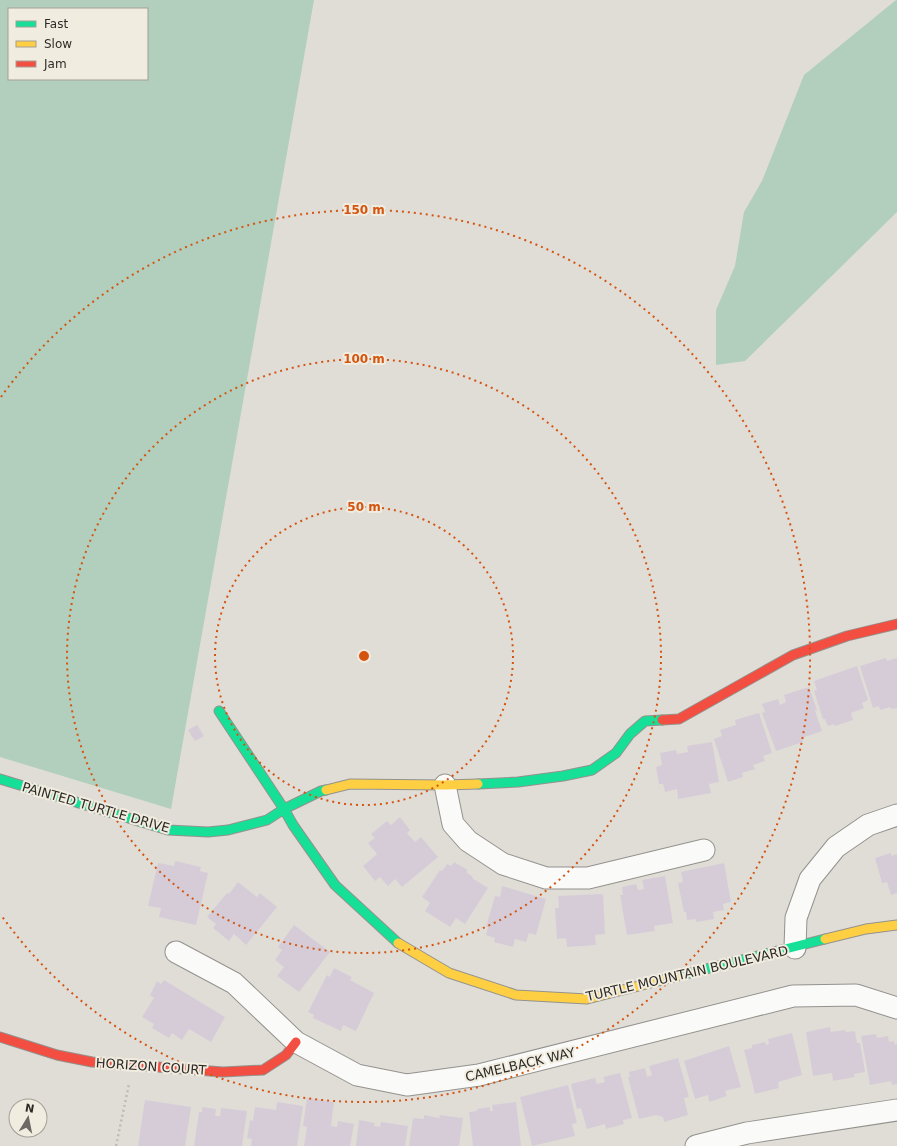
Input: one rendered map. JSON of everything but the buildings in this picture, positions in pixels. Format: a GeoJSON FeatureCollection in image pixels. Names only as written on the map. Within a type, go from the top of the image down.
{"type":"FeatureCollection","features":[{"type":"Feature","properties":{"kind":"street","name":"PAINTED TURTLE DRIVE"},"geometry":{"type":"LineString","coordinates":[[0,779],[168,830],[194,832],[228,830],[267,820],[284,809],[321,791],[350,784],[445,785],[518,782],[563,776],[592,770],[616,753],[630,734],[645,721],[679,719],[793,655],[847,636],[897,624]]}},
{"type":"Feature","properties":{"kind":"street","name":"TURTLE MOUNTAIN BOULEVARD"},"geometry":{"type":"LineString","coordinates":[[219,711],[294,826],[335,885],[395,941],[449,973],[516,995],[587,999],[866,929],[897,925]]}},
{"type":"Feature","properties":{"kind":"street"},"geometry":{"type":"LineString","coordinates":[[445,785],[453,824],[468,841],[503,864],[546,878],[588,878],[704,850]]}},
{"type":"Feature","properties":{"kind":"street"},"geometry":{"type":"LineString","coordinates":[[795,948],[796,918],[810,879],[836,847],[868,825],[897,815]]}},
{"type":"Feature","properties":{"kind":"street","name":"CAMELBACK WAY"},"geometry":{"type":"LineString","coordinates":[[176,952],[234,983],[296,1042],[357,1075],[407,1085],[479,1075],[793,996],[856,995],[897,1008]]}},
{"type":"Feature","properties":{"kind":"street","name":"HORIZON COURT"},"geometry":{"type":"LineString","coordinates":[[0,1037],[64,1056],[92,1062],[223,1072],[263,1070],[286,1055],[296,1042]]}},
{"type":"Feature","properties":{"kind":"street"},"geometry":{"type":"LineString","coordinates":[[696,1146],[747,1132],[897,1110]]}},
{"type":"Feature","properties":{"kind":"path"},"geometry":{"type":"LineString","coordinates":[[116,1146],[133,1066]]}},
{"type":"Feature","properties":{"kind":"green space"},"geometry":{"type":"Polygon","coordinates":[[[0,0],[314,0],[171,809],[0,757],[0,0]]]}},
{"type":"Feature","properties":{"kind":"green space"},"geometry":{"type":"Polygon","coordinates":[[[896,0],[897,212],[745,361],[716,365],[716,310],[735,266],[744,212],[762,181],[804,75],[896,0]]]}},
{"type":"Feature","properties":{"kind":"traffic: fast"},"geometry":{"type":"LineString","coordinates":[[219,711],[293,825],[335,885],[398,943]]}},
{"type":"Feature","properties":{"kind":"traffic: fast"},"geometry":{"type":"LineString","coordinates":[[478,784],[518,782],[563,776],[592,770],[616,753],[630,734],[645,721],[662,720]]}},
{"type":"Feature","properties":{"kind":"traffic: fast"},"geometry":{"type":"LineString","coordinates":[[0,779],[168,830],[208,832],[228,830],[267,820],[284,809],[326,790]]}},
{"type":"Feature","properties":{"kind":"traffic: fast"},"geometry":{"type":"LineString","coordinates":[[678,976],[825,939]]}},
{"type":"Feature","properties":{"kind":"traffic: slow"},"geometry":{"type":"LineString","coordinates":[[326,790],[350,784],[478,784]]}},
{"type":"Feature","properties":{"kind":"traffic: slow"},"geometry":{"type":"LineString","coordinates":[[825,939],[866,929],[897,925]]}},
{"type":"Feature","properties":{"kind":"traffic: slow"},"geometry":{"type":"LineString","coordinates":[[398,943],[449,973],[516,995],[587,999],[678,976]]}},
{"type":"Feature","properties":{"kind":"traffic: jam"},"geometry":{"type":"LineString","coordinates":[[662,720],[679,719],[793,655],[847,636],[897,624]]}},
{"type":"Feature","properties":{"kind":"traffic: jam"},"geometry":{"type":"LineString","coordinates":[[0,1037],[57,1055],[92,1062],[223,1072],[263,1070],[286,1055],[296,1042]]}}]}
